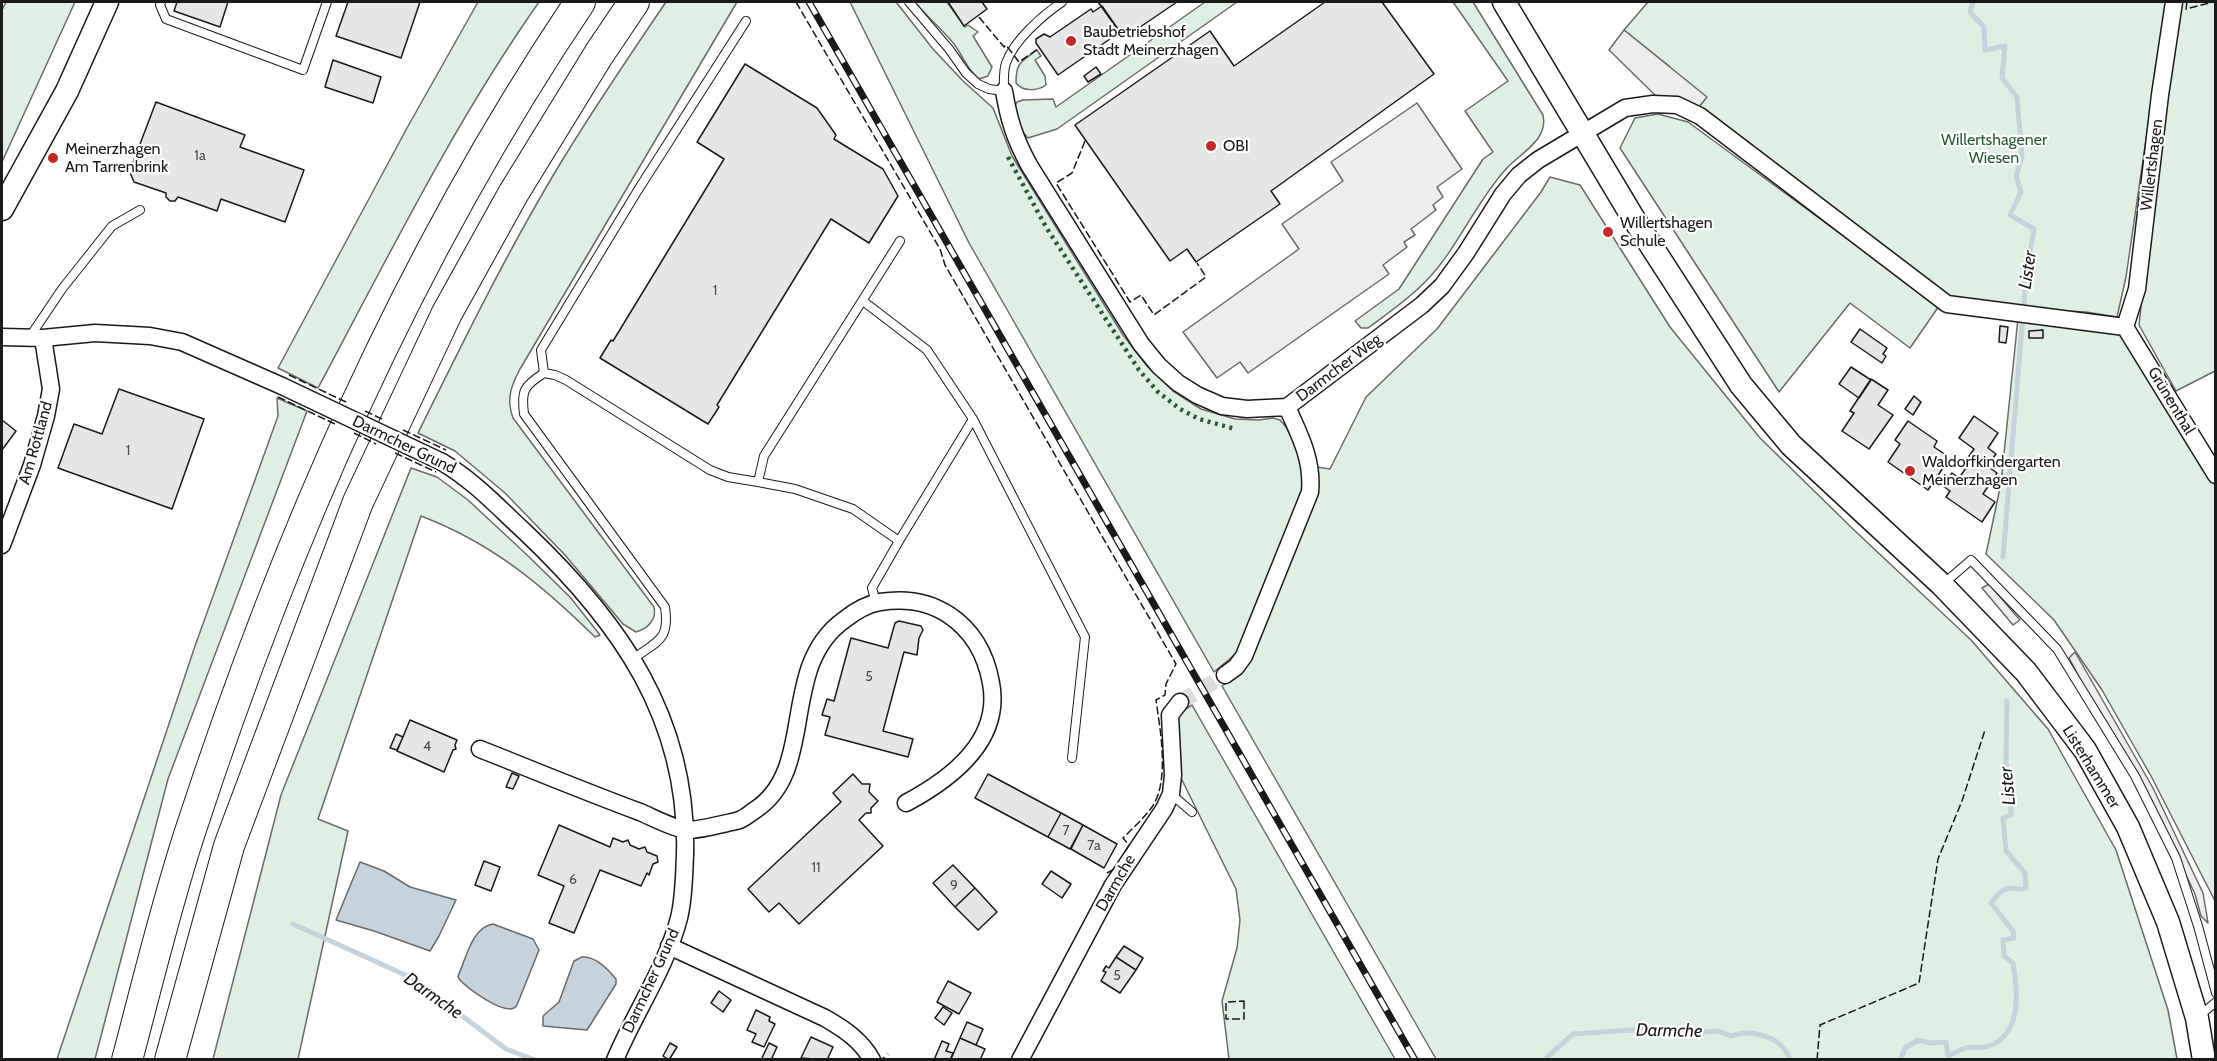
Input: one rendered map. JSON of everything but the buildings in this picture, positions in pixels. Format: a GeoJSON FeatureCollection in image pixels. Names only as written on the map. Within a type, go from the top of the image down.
{"type":"FeatureCollection","features":[{"type":"Feature","properties":{"kind":"highway"},"geometry":{"type":"LineString","coordinates":[[127,1059],[188,838],[256,642],[319,485],[407,293],[474,171],[580,2]]}},
{"type":"Feature","properties":{"kind":"highway"},"geometry":{"type":"LineString","coordinates":[[170,1059],[229,846],[358,502],[447,313],[513,194],[599,54],[634,2]]}},
{"type":"Feature","properties":{"kind":"main road"},"geometry":{"type":"LineString","coordinates":[[2,209],[67,91],[107,2]]}},
{"type":"Feature","properties":{"kind":"main road","name":"Listerhammer"},"geometry":{"type":"LineString","coordinates":[[1504,2],[1632,216],[1741,385],[1791,445],[1882,532],[1942,585],[2026,672],[2085,750],[2128,827],[2168,922],[2197,1018],[2204,1059]]}},
{"type":"Feature","properties":{"kind":"street","name":"Willertshagen"},"geometry":{"type":"LineString","coordinates":[[2126,327],[2137,289],[2160,95],[2174,2]]}},
{"type":"Feature","properties":{"kind":"street","name":"Darmcher Weg"},"geometry":{"type":"LineString","coordinates":[[1004,91],[1012,129],[1029,165],[1126,322],[1159,366],[1178,383],[1197,395],[1222,406],[1247,409],[1287,407],[1422,305],[1442,286],[1503,194],[1519,175],[1538,160],[1625,108],[1653,104],[1677,105],[1700,116],[1947,304],[2126,327]]}},
{"type":"Feature","properties":{"kind":"street","name":"Grünenthal"},"geometry":{"type":"LineString","coordinates":[[2126,327],[2216,474]]}},
{"type":"Feature","properties":{"kind":"street","name":"Darmcher Grund"},"geometry":{"type":"LineString","coordinates":[[2,337],[36,338],[104,333],[150,336],[182,342],[210,352],[442,462],[471,481],[562,567],[600,610],[633,659],[663,721],[681,779],[686,830],[684,890],[679,918],[669,946],[615,1059]]}},
{"type":"Feature","properties":{"kind":"street","name":"Am Rottland"},"geometry":{"type":"LineString","coordinates":[[2,545],[32,465],[51,389],[36,338]]}},
{"type":"Feature","properties":{"kind":"street"},"geometry":{"type":"LineString","coordinates":[[1225,675],[1236,667],[1244,656],[1310,492],[1312,474],[1306,452],[1287,407]]}},
{"type":"Feature","properties":{"kind":"street"},"geometry":{"type":"LineString","coordinates":[[480,749],[686,830],[739,820],[767,802],[785,776],[806,675],[815,650],[832,628],[853,613],[876,603],[902,600],[927,604],[957,620],[977,642],[992,684],[991,713],[981,740],[964,763],[936,787],[906,803]]}},
{"type":"Feature","properties":{"kind":"street","name":"Darmche"},"geometry":{"type":"LineString","coordinates":[[1020,1059],[1113,885],[1164,809],[1171,794],[1173,775],[1170,715],[1180,702]]}},
{"type":"Feature","properties":{"kind":"street"},"geometry":{"type":"LineString","coordinates":[[669,946],[825,1018],[846,1030],[864,1046],[872,1059]]}},
{"type":"Feature","properties":{"kind":"lane"},"geometry":{"type":"LineString","coordinates":[[161,2],[160,6],[166,19],[303,70],[327,2]]}},
{"type":"Feature","properties":{"kind":"lane"},"geometry":{"type":"LineString","coordinates":[[909,2],[966,73],[978,84],[989,89],[1004,91],[1006,63],[1012,52],[1028,31],[1062,2]]}},
{"type":"Feature","properties":{"kind":"lane"},"geometry":{"type":"LineString","coordinates":[[544,373],[541,350],[638,190],[746,21]]}},
{"type":"Feature","properties":{"kind":"lane"},"geometry":{"type":"LineString","coordinates":[[36,338],[63,289],[112,226],[140,210]]}},
{"type":"Feature","properties":{"kind":"lane"},"geometry":{"type":"LineString","coordinates":[[758,482],[764,456],[900,241]]}},
{"type":"Feature","properties":{"kind":"lane"},"geometry":{"type":"LineString","coordinates":[[863,301],[927,351],[973,419],[1086,637],[1072,758]]}},
{"type":"Feature","properties":{"kind":"lane"},"geometry":{"type":"LineString","coordinates":[[633,659],[664,637],[667,624],[665,608],[524,414],[522,396],[529,383],[544,373],[566,380],[710,470],[728,477],[795,489],[853,508],[899,541]]}},
{"type":"Feature","properties":{"kind":"lane"},"geometry":{"type":"LineString","coordinates":[[876,603],[872,588],[973,419]]}},
{"type":"Feature","properties":{"kind":"lane"},"geometry":{"type":"LineString","coordinates":[[1942,585],[1971,560],[2057,649],[2135,776],[2176,858],[2216,993]]}},
{"type":"Feature","properties":{"kind":"lane"},"geometry":{"type":"LineString","coordinates":[[1171,794],[1192,812]]}},
{"type":"Feature","properties":{"kind":"lane"},"geometry":{"type":"LineString","coordinates":[[2197,1018],[2216,1002]]}},
{"type":"Feature","properties":{"kind":"green space"},"geometry":{"type":"Polygon","coordinates":[[[6,2],[75,2],[2,162],[2,10],[6,2]]]}},
{"type":"Feature","properties":{"kind":"green space"},"geometry":{"type":"Polygon","coordinates":[[[478,2],[539,2],[478,95],[450,143],[318,388],[278,368],[407,128],[478,2]]]}},
{"type":"Feature","properties":{"kind":"green space"},"geometry":{"type":"Polygon","coordinates":[[[666,2],[737,2],[520,369],[512,387],[510,399],[513,418],[654,607],[653,620],[644,629],[636,632],[623,624],[565,555],[505,493],[455,451],[418,433],[483,302],[567,152],[666,2]]]}},
{"type":"Feature","properties":{"kind":"green space"},"geometry":{"type":"Polygon","coordinates":[[[850,2],[896,2],[933,49],[993,108],[1012,156],[1123,335],[1147,366],[1173,391],[1201,409],[1235,419],[1273,418],[1280,420],[1286,427],[1301,455],[1303,493],[1239,651],[1214,672],[969,243],[850,2]]]}},
{"type":"Feature","properties":{"kind":"green space"},"geometry":{"type":"Polygon","coordinates":[[[915,2],[947,2],[965,27],[968,25],[978,32],[973,36],[992,67],[988,76],[979,79],[975,75],[954,44],[915,2]]]}},
{"type":"Feature","properties":{"kind":"green space"},"geometry":{"type":"Polygon","coordinates":[[[1205,2],[1237,2],[1057,129],[1028,138],[1020,129],[1014,107],[1017,102],[1053,99],[1056,107],[1205,2]]]}},
{"type":"Feature","properties":{"kind":"green space"},"geometry":{"type":"Polygon","coordinates":[[[1453,2],[1473,2],[1543,115],[1542,132],[1538,139],[1495,182],[1448,254],[1426,281],[1368,328],[1361,328],[1355,321],[1399,289],[1483,159],[1493,152],[1465,111],[1508,81],[1453,2]]]}},
{"type":"Feature","properties":{"kind":"green space","name":"Willertshagener Wiesen"},"geometry":{"type":"Polygon","coordinates":[[[1648,2],[2166,2],[2126,277],[2117,317],[2086,312],[1965,306],[1934,289],[1699,112],[1669,66],[1624,30],[1648,2]]]}},
{"type":"Feature","properties":{"kind":"green space"},"geometry":{"type":"Polygon","coordinates":[[[2179,2],[2215,2],[2215,371],[2176,391],[2139,325],[2164,97],[2179,2]]]}},
{"type":"Feature","properties":{"kind":"green space"},"geometry":{"type":"Polygon","coordinates":[[[1037,50],[1041,56],[1035,60],[1045,76],[1046,85],[1026,89],[1016,83],[1018,66],[1037,50]]]}},
{"type":"Feature","properties":{"kind":"green space"},"geometry":{"type":"Polygon","coordinates":[[[1658,114],[1688,122],[1939,306],[1910,348],[1850,303],[1779,392],[1620,148],[1635,118],[1658,114]]]}},
{"type":"Feature","properties":{"kind":"green space"},"geometry":{"type":"Polygon","coordinates":[[[1550,177],[1580,185],[1670,327],[1760,438],[1971,640],[2048,729],[2116,850],[2168,1010],[2177,1059],[1436,1059],[1222,686],[1244,671],[1317,467],[1330,469],[1366,397],[1437,329],[1550,177]]]}},
{"type":"Feature","properties":{"kind":"green space"},"geometry":{"type":"Polygon","coordinates":[[[2018,318],[2122,331],[2215,482],[2215,901],[2151,776],[2102,690],[2054,620],[1986,554],[2001,483],[2018,318]]]}},
{"type":"Feature","properties":{"kind":"green space"},"geometry":{"type":"Polygon","coordinates":[[[277,398],[307,411],[168,779],[95,1059],[57,1059],[195,646],[278,416],[277,398]]]}},
{"type":"Feature","properties":{"kind":"green space"},"geometry":{"type":"Polygon","coordinates":[[[411,468],[437,477],[468,500],[570,597],[600,635],[595,637],[535,583],[493,552],[421,516],[318,819],[348,831],[298,1059],[213,1059],[281,795],[411,468]]]}},
{"type":"Feature","properties":{"kind":"green space"},"geometry":{"type":"Polygon","coordinates":[[[1192,705],[1395,1059],[1229,1059],[1222,1001],[1237,948],[1240,920],[1236,889],[1179,774],[1176,721],[1181,712],[1192,705]]]}},
{"type":"Feature","properties":{"kind":"shaded area"},"geometry":{"type":"Polygon","coordinates":[[[1624,30],[1707,97],[1699,107],[1657,97],[1609,50],[1624,30]]]}},
{"type":"Feature","properties":{"kind":"shaded area"},"geometry":{"type":"Polygon","coordinates":[[[1417,103],[1462,169],[1437,187],[1443,197],[1433,205],[1436,210],[1411,229],[1415,235],[1404,242],[1407,247],[1383,265],[1389,274],[1248,373],[1240,362],[1217,378],[1183,332],[1299,249],[1282,224],[1343,181],[1331,162],[1417,103]]]}},
{"type":"Feature","properties":{"kind":"shaded area"},"geometry":{"type":"Polygon","coordinates":[[[1989,584],[2020,620],[2013,625],[1982,588],[1989,584]]]}},
{"type":"Feature","properties":{"kind":"shaded area"},"geometry":{"type":"Polygon","coordinates":[[[2075,652],[2153,788],[2203,893],[2208,923],[2201,916],[2195,894],[2138,774],[2092,701],[2069,658],[2075,652]]]}},
{"type":"Feature","properties":{"kind":"shaded area"},"geometry":{"type":"Polygon","coordinates":[[[360,862],[384,871],[410,887],[456,900],[430,951],[336,920],[360,862]]]}},
{"type":"Feature","properties":{"kind":"shaded area"},"geometry":{"type":"Polygon","coordinates":[[[493,924],[533,939],[539,950],[514,1008],[509,1009],[493,1004],[463,983],[458,976],[475,937],[486,926],[493,924]]]}},
{"type":"Feature","properties":{"kind":"shaded area"},"geometry":{"type":"Polygon","coordinates":[[[582,957],[601,964],[616,979],[616,984],[587,1030],[543,1026],[543,1016],[559,1002],[574,961],[582,957]]]}},
{"type":"Feature","properties":{"kind":"waterway","name":"Lister"},"geometry":{"type":"LineString","coordinates":[[1973,2],[1970,12],[1984,27],[1985,50],[2005,46],[2002,78],[2017,97],[2022,157],[2016,176],[2021,192],[2010,215],[2034,229],[2026,278],[2003,557]]}},
{"type":"Feature","properties":{"kind":"waterway","name":"Lister"},"geometry":{"type":"LineString","coordinates":[[1900,1060],[1905,1048],[1918,1040],[1930,1043],[1946,1042],[1948,1056],[1965,1048],[1989,1046],[2000,1040],[2012,1022],[2016,999],[2015,974],[2013,963],[2004,956],[2003,940],[2014,938],[2013,931],[1991,903],[1999,893],[2005,890],[2026,888],[2025,873],[2006,851],[2003,818],[2011,815],[2006,762],[2007,701]]}},
{"type":"Feature","properties":{"kind":"waterway","name":"Darmche"},"geometry":{"type":"LineString","coordinates":[[293,924],[412,978],[506,1049],[535,1060]]}},
{"type":"Feature","properties":{"kind":"waterway","name":"Darmche"},"geometry":{"type":"LineString","coordinates":[[1544,1060],[1573,1034],[1661,1028],[1688,1033],[1719,1031],[1731,1036],[1748,1033],[1766,1036],[1781,1045],[1790,1060]]}},
{"type":"Feature","properties":{"kind":"tunnel"},"geometry":{"type":"LineString","coordinates":[[1180,702],[1225,675]]}},
{"type":"Feature","properties":{"kind":"railway"},"geometry":{"type":"LineString","coordinates":[[809,2],[1415,1060]]}},
{"type":"Feature","properties":{"kind":"hedge"},"geometry":{"type":"LineString","coordinates":[[1008,157],[1046,227],[1139,370],[1158,392],[1180,409],[1199,419],[1235,429]]}},
{"type":"Feature","properties":{"kind":"hedge"},"geometry":{"type":"LineString","coordinates":[[883,1060],[888,1054]]}},
{"type":"Feature","properties":{"kind":"fence"},"geometry":{"type":"LineString","coordinates":[[796,2],[940,249],[945,265],[1176,664],[1166,684],[1165,695],[1156,700],[1162,755],[1158,796],[1149,811],[1123,838],[1129,845],[1125,852]]}},
{"type":"Feature","properties":{"kind":"fence"},"geometry":{"type":"LineString","coordinates":[[2187,2],[2186,9],[2213,2]]}},
{"type":"Feature","properties":{"kind":"fence"},"geometry":{"type":"LineString","coordinates":[[979,17],[1019,62],[1038,49]]}},
{"type":"Feature","properties":{"kind":"fence"},"geometry":{"type":"LineString","coordinates":[[1085,141],[1072,173],[1056,183],[1130,302],[1141,295],[1154,315],[1206,277],[1197,263]]}},
{"type":"Feature","properties":{"kind":"fence"},"geometry":{"type":"LineString","coordinates":[[289,375],[346,402]]}},
{"type":"Feature","properties":{"kind":"fence"},"geometry":{"type":"LineString","coordinates":[[278,397],[335,424]]}},
{"type":"Feature","properties":{"kind":"fence"},"geometry":{"type":"LineString","coordinates":[[365,411],[384,420]]}},
{"type":"Feature","properties":{"kind":"fence"},"geometry":{"type":"LineString","coordinates":[[403,430],[446,450]]}},
{"type":"Feature","properties":{"kind":"fence"},"geometry":{"type":"LineString","coordinates":[[354,433],[376,444]]}},
{"type":"Feature","properties":{"kind":"fence"},"geometry":{"type":"LineString","coordinates":[[395,453],[436,472]]}},
{"type":"Feature","properties":{"kind":"fence"},"geometry":{"type":"LineString","coordinates":[[1817,1060],[1820,1025],[1919,983],[1938,859],[1962,801],[1985,730]]}},
{"type":"Feature","properties":{"kind":"fence"},"geometry":{"type":"LineString","coordinates":[[1107,873],[1116,868]]}},
{"type":"Feature","properties":{"kind":"fence"},"geometry":{"type":"LineString","coordinates":[[1244,1001],[1244,1019],[1226,1019],[1226,1002],[1244,1001]]}},
{"type":"Feature","properties":{"kind":"place","name":"Baubetriebshof Stadt Meinerzhagen"},"geometry":{"type":"Point","coordinates":[1071,41]}},
{"type":"Feature","properties":{"kind":"place","name":"OBI"},"geometry":{"type":"Point","coordinates":[1211,146]}},
{"type":"Feature","properties":{"kind":"place","name":"Meinerzhagen Am Tarrenbrink"},"geometry":{"type":"Point","coordinates":[53,158]}},
{"type":"Feature","properties":{"kind":"place","name":"Willertshagen Schule"},"geometry":{"type":"Point","coordinates":[1608,232]}},
{"type":"Feature","properties":{"kind":"place","name":"Waldorfkindergarten Meinerzhagen"},"geometry":{"type":"Point","coordinates":[1910,471]}}]}
